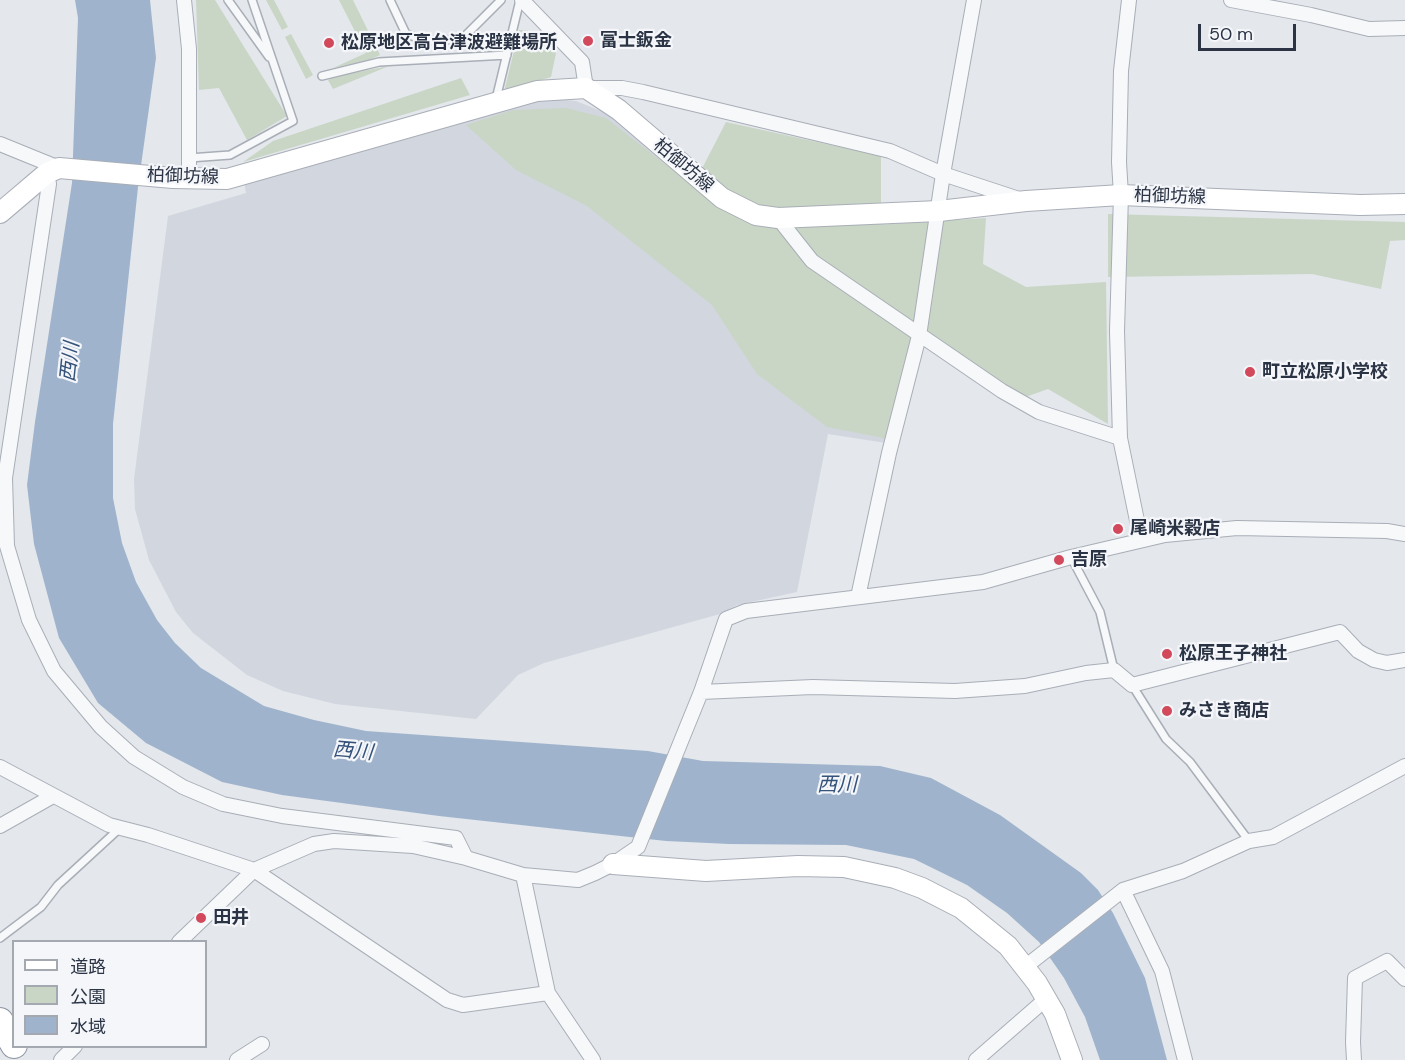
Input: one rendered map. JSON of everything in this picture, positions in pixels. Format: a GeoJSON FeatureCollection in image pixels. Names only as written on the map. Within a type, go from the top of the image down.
{"type":"FeatureCollection","features":[{"type":"Feature","properties":{"kind":"highway"},"geometry":{"type":"LineString","coordinates":[[0,1021],[12,1042]]}},
{"type":"Feature","properties":{"kind":"main road","name":"柏御坊線"},"geometry":{"type":"LineString","coordinates":[[53,170],[227,179],[496,101],[537,91],[586,88],[619,110],[722,198],[756,215],[778,218],[939,211],[1026,201],[1121,195],[1360,205],[1405,204]]}},
{"type":"Feature","properties":{"kind":"main road"},"geometry":{"type":"LineString","coordinates":[[0,213],[53,170]]}},
{"type":"Feature","properties":{"kind":"main road"},"geometry":{"type":"LineString","coordinates":[[612,864],[706,871],[798,866],[844,867],[895,878],[931,892],[962,908],[1008,946],[1046,999],[1062,1030],[1072,1060]]}},
{"type":"Feature","properties":{"kind":"street"},"geometry":{"type":"LineString","coordinates":[[181,178],[189,158],[189,49],[184,0]]}},
{"type":"Feature","properties":{"kind":"street"},"geometry":{"type":"LineString","coordinates":[[521,0],[582,62],[586,88],[622,88],[643,92],[890,151],[944,174],[1026,201]]}},
{"type":"Feature","properties":{"kind":"street"},"geometry":{"type":"LineString","coordinates":[[858,597],[889,453],[919,336],[974,0]]}},
{"type":"Feature","properties":{"kind":"street"},"geometry":{"type":"LineString","coordinates":[[1129,0],[1121,71],[1119,162],[1121,195],[1117,331],[1120,438],[1142,540]]}},
{"type":"Feature","properties":{"kind":"street"},"geometry":{"type":"LineString","coordinates":[[1231,0],[1369,29],[1405,28]]}},
{"type":"Feature","properties":{"kind":"street"},"geometry":{"type":"LineString","coordinates":[[0,144],[53,170],[5,478],[7,546],[29,620],[54,671],[101,727],[134,757],[183,787],[223,804],[282,816],[456,838],[466,858]]}},
{"type":"Feature","properties":{"kind":"street"},"geometry":{"type":"LineString","coordinates":[[778,218],[812,261],[1002,391],[1039,412],[1120,438]]}},
{"type":"Feature","properties":{"kind":"street"},"geometry":{"type":"LineString","coordinates":[[181,940],[254,870],[314,844],[334,841],[412,846],[466,858],[523,875],[578,880],[612,864],[638,847],[701,692],[726,619],[746,611],[983,582],[1071,557],[1165,535],[1237,528],[1387,531],[1405,534]]}},
{"type":"Feature","properties":{"kind":"street"},"geometry":{"type":"LineString","coordinates":[[701,692],[813,687],[955,691],[1025,686],[1114,670],[1132,685],[1340,632],[1358,651],[1374,660],[1387,663],[1405,660]]}},
{"type":"Feature","properties":{"kind":"street"},"geometry":{"type":"LineString","coordinates":[[1025,967],[1120,893],[1183,871],[1249,841],[1274,837],[1405,766]]}},
{"type":"Feature","properties":{"kind":"street"},"geometry":{"type":"LineString","coordinates":[[0,767],[109,825],[254,870],[447,1000],[463,1005],[548,993]]}},
{"type":"Feature","properties":{"kind":"street"},"geometry":{"type":"LineString","coordinates":[[0,826],[53,796]]}},
{"type":"Feature","properties":{"kind":"street"},"geometry":{"type":"LineString","coordinates":[[523,875],[548,993],[593,1060]]}},
{"type":"Feature","properties":{"kind":"street"},"geometry":{"type":"LineString","coordinates":[[1120,893],[1162,971],[1185,1060]]}},
{"type":"Feature","properties":{"kind":"street"},"geometry":{"type":"LineString","coordinates":[[1354,1060],[1355,978],[1387,961],[1405,979]]}},
{"type":"Feature","properties":{"kind":"street"},"geometry":{"type":"LineString","coordinates":[[976,1060],[1046,999]]}},
{"type":"Feature","properties":{"kind":"street"},"geometry":{"type":"LineString","coordinates":[[237,1060],[262,1044]]}},
{"type":"Feature","properties":{"kind":"street"},"geometry":{"type":"LineString","coordinates":[[61,1060],[74,1048]]}},
{"type":"Feature","properties":{"kind":"lane"},"geometry":{"type":"LineString","coordinates":[[228,0],[273,64]]}},
{"type":"Feature","properties":{"kind":"lane"},"geometry":{"type":"LineString","coordinates":[[189,158],[230,155],[293,121],[252,0]]}},
{"type":"Feature","properties":{"kind":"lane"},"geometry":{"type":"LineString","coordinates":[[390,0],[406,34],[427,41],[462,39],[501,0]]}},
{"type":"Feature","properties":{"kind":"lane"},"geometry":{"type":"LineString","coordinates":[[496,101],[521,0]]}},
{"type":"Feature","properties":{"kind":"lane"},"geometry":{"type":"LineString","coordinates":[[322,76],[380,62],[507,55]]}},
{"type":"Feature","properties":{"kind":"lane"},"geometry":{"type":"LineString","coordinates":[[1071,557],[1100,612],[1114,670]]}},
{"type":"Feature","properties":{"kind":"lane"},"geometry":{"type":"LineString","coordinates":[[1132,685],[1166,739],[1190,762],[1249,841]]}},
{"type":"Feature","properties":{"kind":"lane"},"geometry":{"type":"LineString","coordinates":[[0,938],[41,907],[58,885],[120,828]]}},
{"type":"Feature","properties":{"kind":"shaded area"},"geometry":{"type":"Polygon","coordinates":[[[556,99],[576,101],[628,124],[700,189],[935,217],[886,443],[828,434],[797,592],[737,605],[720,614],[544,663],[518,675],[476,719],[335,704],[283,691],[247,675],[193,633],[176,612],[149,560],[135,509],[134,479],[168,216],[246,193],[244,182],[530,101],[556,99]]]}},
{"type":"Feature","properties":{"kind":"green space"},"geometry":{"type":"Polygon","coordinates":[[[196,0],[215,0],[287,116],[247,140],[219,88],[199,90],[196,0]]]}},
{"type":"Feature","properties":{"kind":"green space"},"geometry":{"type":"Polygon","coordinates":[[[266,0],[274,0],[288,27],[282,30],[266,0]]]}},
{"type":"Feature","properties":{"kind":"green space"},"geometry":{"type":"Polygon","coordinates":[[[339,0],[353,0],[380,55],[369,60],[333,68],[366,53],[339,0]]]}},
{"type":"Feature","properties":{"kind":"green space"},"geometry":{"type":"Polygon","coordinates":[[[519,30],[541,32],[556,53],[551,77],[504,92],[519,30]]]}},
{"type":"Feature","properties":{"kind":"green space"},"geometry":{"type":"Polygon","coordinates":[[[291,34],[313,75],[306,79],[285,37],[291,34]]]}},
{"type":"Feature","properties":{"kind":"green space"},"geometry":{"type":"Polygon","coordinates":[[[389,66],[333,89],[328,80],[337,76],[389,66]]]}},
{"type":"Feature","properties":{"kind":"green space"},"geometry":{"type":"Polygon","coordinates":[[[461,78],[470,95],[243,162],[273,141],[461,78]]]}},
{"type":"Feature","properties":{"kind":"green space"},"geometry":{"type":"Polygon","coordinates":[[[566,108],[606,118],[693,186],[726,122],[881,156],[881,225],[986,218],[983,264],[1026,287],[1106,282],[1108,424],[1048,389],[1020,399],[916,326],[889,439],[827,427],[757,374],[712,305],[587,206],[516,170],[466,125],[513,110],[566,108]]]}},
{"type":"Feature","properties":{"kind":"green space"},"geometry":{"type":"Polygon","coordinates":[[[1108,214],[1405,222],[1405,240],[1390,241],[1381,289],[1312,274],[1108,277],[1108,214]]]}},
{"type":"Feature","properties":{"kind":"water","name":"西川"},"geometry":{"type":"Polygon","coordinates":[[[75,0],[150,0],[156,58],[138,187],[113,424],[113,498],[122,543],[136,582],[157,620],[175,643],[201,668],[264,706],[366,731],[648,751],[703,761],[880,766],[931,778],[1000,815],[1081,873],[1098,890],[1113,913],[1145,978],[1167,1060],[1100,1060],[1085,1017],[1064,978],[1039,942],[1007,913],[967,885],[914,859],[846,845],[666,841],[439,816],[282,795],[222,782],[146,743],[98,703],[59,638],[34,544],[27,485],[72,183],[78,18],[75,0]]]}},
{"type":"Feature","properties":{"kind":"place","name":"富士鈑金"},"geometry":{"type":"Point","coordinates":[588,41]}},
{"type":"Feature","properties":{"kind":"place","name":"松原地区高台津波避難場所"},"geometry":{"type":"Point","coordinates":[329,43]}},
{"type":"Feature","properties":{"kind":"place","name":"町立松原小学校"},"geometry":{"type":"Point","coordinates":[1250,372]}},
{"type":"Feature","properties":{"kind":"place","name":"尾崎米穀店"},"geometry":{"type":"Point","coordinates":[1118,529]}},
{"type":"Feature","properties":{"kind":"place","name":"吉原"},"geometry":{"type":"Point","coordinates":[1059,560]}},
{"type":"Feature","properties":{"kind":"place","name":"松原王子神社"},"geometry":{"type":"Point","coordinates":[1167,654]}},
{"type":"Feature","properties":{"kind":"place","name":"みさき商店"},"geometry":{"type":"Point","coordinates":[1167,711]}},
{"type":"Feature","properties":{"kind":"place","name":"田井"},"geometry":{"type":"Point","coordinates":[201,918]}}]}
